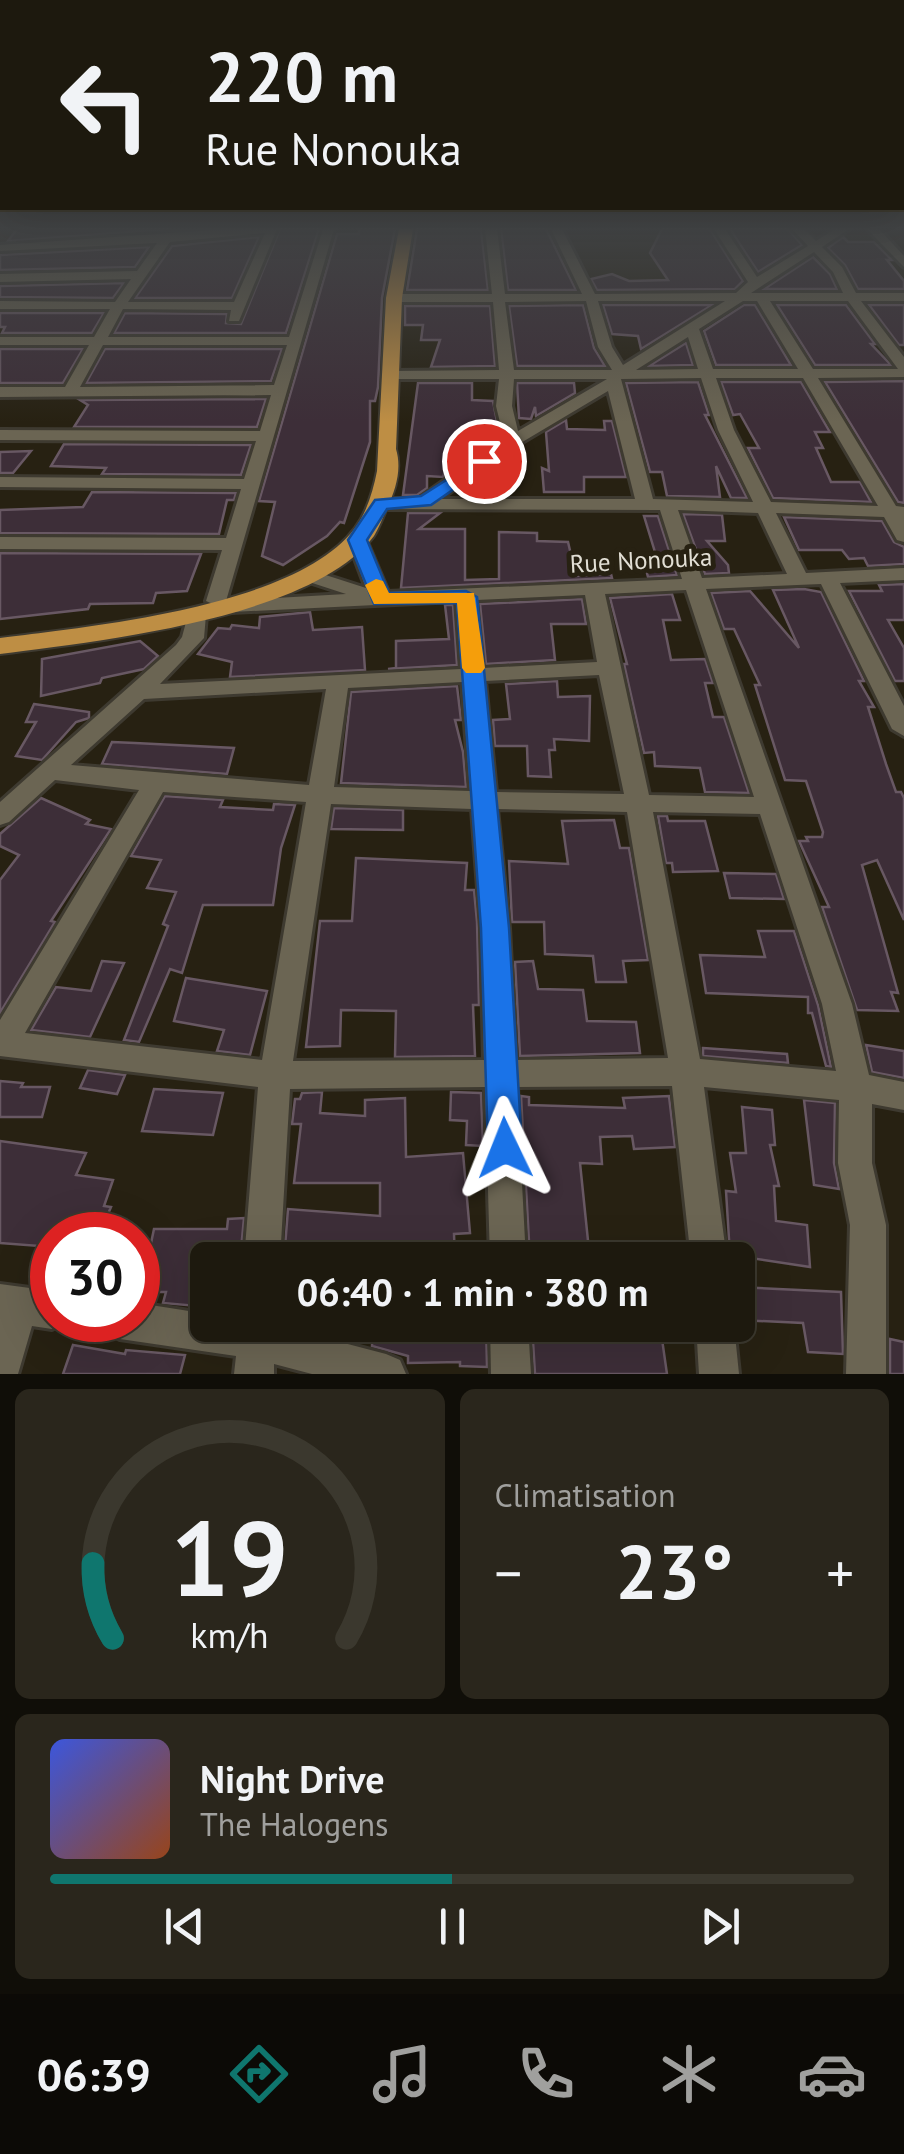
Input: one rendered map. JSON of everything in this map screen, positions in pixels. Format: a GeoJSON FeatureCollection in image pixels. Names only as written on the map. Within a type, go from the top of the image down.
{"type":"FeatureCollection","features":[{"type":"Feature","properties":{"kind":"highway"},"geometry":{"type":"LineString","coordinates":[[0,646],[214,607],[307,575],[357,540],[381,504],[390,459],[386,449],[395,293]]}},
{"type":"Feature","properties":{"kind":"highway"},"geometry":{"type":"LineString","coordinates":[[0,636],[214,607],[291,575],[341,540],[366,514],[380,456],[386,449]]}},
{"type":"Feature","properties":{"kind":"street"},"geometry":{"type":"LineString","coordinates":[[70,392],[128,293]]}},
{"type":"Feature","properties":{"kind":"street"},"geometry":{"type":"LineString","coordinates":[[224,341],[245,293]]}},
{"type":"Feature","properties":{"kind":"street"},"geometry":{"type":"LineString","coordinates":[[0,816],[184,650],[214,607],[310,293]]}},
{"type":"Feature","properties":{"kind":"street"},"geometry":{"type":"LineString","coordinates":[[497,293],[507,374],[504,406],[512,440]]}},
{"type":"Feature","properties":{"kind":"street"},"geometry":{"type":"LineString","coordinates":[[589,293],[656,504],[692,585],[837,1004],[856,1087],[856,1162],[868,1226],[866,1374]]}},
{"type":"Feature","properties":{"kind":"street"},"geometry":{"type":"LineString","coordinates":[[425,502],[512,440],[751,293]]}},
{"type":"Feature","properties":{"kind":"street"},"geometry":{"type":"LineString","coordinates":[[760,293],[897,512],[904,536]]}},
{"type":"Feature","properties":{"kind":"street"},"geometry":{"type":"LineString","coordinates":[[795,293],[904,297]]}},
{"type":"Feature","properties":{"kind":"street"},"geometry":{"type":"LineString","coordinates":[[850,293],[904,370]]}},
{"type":"Feature","properties":{"kind":"street"},"geometry":{"type":"LineString","coordinates":[[394,298],[739,298]]}},
{"type":"Feature","properties":{"kind":"street"},"geometry":{"type":"LineString","coordinates":[[0,305],[238,306]]}},
{"type":"Feature","properties":{"kind":"street"},"geometry":{"type":"LineString","coordinates":[[692,326],[726,430],[798,578]]}},
{"type":"Feature","properties":{"kind":"street"},"geometry":{"type":"LineString","coordinates":[[0,341],[296,341]]}},
{"type":"Feature","properties":{"kind":"street"},"geometry":{"type":"LineString","coordinates":[[391,375],[616,377],[904,370]]}},
{"type":"Feature","properties":{"kind":"street"},"geometry":{"type":"LineString","coordinates":[[0,392],[278,390]]}},
{"type":"Feature","properties":{"kind":"street"},"geometry":{"type":"LineString","coordinates":[[0,435],[264,436]]}},
{"type":"Feature","properties":{"kind":"street"},"geometry":{"type":"LineString","coordinates":[[0,482],[250,484]]}},
{"type":"Feature","properties":{"kind":"street"},"geometry":{"type":"LineString","coordinates":[[381,504],[656,504],[897,512]]}},
{"type":"Feature","properties":{"kind":"street"},"geometry":{"type":"LineString","coordinates":[[357,540],[381,600]]}},
{"type":"Feature","properties":{"kind":"street"},"geometry":{"type":"LineString","coordinates":[[0,543],[233,544]]}},
{"type":"Feature","properties":{"kind":"street","name":"Rue Nonouka"},"geometry":{"type":"LineString","coordinates":[[214,607],[904,574]]}},
{"type":"Feature","properties":{"kind":"street","name":"Rue Nonouka"},"geometry":{"type":"LineString","coordinates":[[307,575],[381,600]]}},
{"type":"Feature","properties":{"kind":"street"},"geometry":{"type":"LineString","coordinates":[[828,578],[904,728]]}},
{"type":"Feature","properties":{"kind":"street"},"geometry":{"type":"LineString","coordinates":[[594,591],[688,1072],[707,1242]]}},
{"type":"Feature","properties":{"kind":"street"},"geometry":{"type":"LineString","coordinates":[[466,597],[503,1074],[508,1242]]}},
{"type":"Feature","properties":{"kind":"street"},"geometry":{"type":"LineString","coordinates":[[138,692],[606,668]]}},
{"type":"Feature","properties":{"kind":"street"},"geometry":{"type":"LineString","coordinates":[[263,1242],[275,1075],[338,682]]}},
{"type":"Feature","properties":{"kind":"street"},"geometry":{"type":"LineString","coordinates":[[50,771],[154,784],[318,794],[484,802],[770,806]]}},
{"type":"Feature","properties":{"kind":"street"},"geometry":{"type":"LineString","coordinates":[[154,784],[1,1043],[275,1075],[688,1072],[856,1087],[904,1096]]}},
{"type":"Feature","properties":{"kind":"street"},"geometry":{"type":"LineString","coordinates":[[0,1370],[24,1306]]}},
{"type":"Feature","properties":{"kind":"street"},"geometry":{"type":"LineString","coordinates":[[160,1328],[386,1374]]}},
{"type":"Feature","properties":{"kind":"street"},"geometry":{"type":"LineString","coordinates":[[510,1342],[511,1374]]}},
{"type":"Feature","properties":{"kind":"street"},"geometry":{"type":"LineString","coordinates":[[716,1342],[719,1374]]}},
{"type":"Feature","properties":{"kind":"building"},"geometry":{"type":"Polygon","coordinates":[[[0,293],[117,293],[113,298],[0,297],[0,293]]]}},
{"type":"Feature","properties":{"kind":"building"},"geometry":{"type":"Polygon","coordinates":[[[138,293],[234,293],[232,298],[135,298],[138,293]]]}},
{"type":"Feature","properties":{"kind":"building"},"geometry":{"type":"Polygon","coordinates":[[[254,293],[299,293],[286,333],[114,333],[125,313],[227,314],[226,323],[241,324],[254,293]]]}},
{"type":"Feature","properties":{"kind":"building"},"geometry":{"type":"Polygon","coordinates":[[[320,293],[383,293],[378,387],[375,401],[370,401],[370,442],[344,523],[340,522],[327,536],[283,565],[262,556],[275,502],[259,501],[320,293]]]}},
{"type":"Feature","properties":{"kind":"building"},"geometry":{"type":"Polygon","coordinates":[[[583,305],[594,348],[605,366],[517,366],[509,306],[583,305]]]}},
{"type":"Feature","properties":{"kind":"building"},"geometry":{"type":"Polygon","coordinates":[[[603,305],[712,305],[641,349],[638,336],[612,334],[603,305]]]}},
{"type":"Feature","properties":{"kind":"building"},"geometry":{"type":"Polygon","coordinates":[[[744,305],[755,305],[791,365],[716,365],[704,331],[744,305]]]}},
{"type":"Feature","properties":{"kind":"building"},"geometry":{"type":"Polygon","coordinates":[[[777,305],[846,305],[875,344],[871,344],[891,365],[815,365],[777,305]]]}},
{"type":"Feature","properties":{"kind":"building"},"geometry":{"type":"Polygon","coordinates":[[[869,305],[904,305],[904,345],[899,345],[869,305]]]}},
{"type":"Feature","properties":{"kind":"building"},"geometry":{"type":"Polygon","coordinates":[[[405,306],[490,306],[495,366],[431,367],[440,340],[421,340],[423,325],[405,325],[405,306]]]}},
{"type":"Feature","properties":{"kind":"building"},"geometry":{"type":"Polygon","coordinates":[[[0,313],[104,313],[92,333],[2,333],[5,327],[0,327],[0,313]]]}},
{"type":"Feature","properties":{"kind":"building"},"geometry":{"type":"Polygon","coordinates":[[[686,343],[693,365],[649,366],[686,343]]]}},
{"type":"Feature","properties":{"kind":"building"},"geometry":{"type":"Polygon","coordinates":[[[0,349],[83,349],[63,383],[0,383],[0,349]]]}},
{"type":"Feature","properties":{"kind":"building"},"geometry":{"type":"Polygon","coordinates":[[[105,349],[282,349],[271,381],[86,383],[105,349]]]}},
{"type":"Feature","properties":{"kind":"building"},"geometry":{"type":"Polygon","coordinates":[[[904,381],[904,503],[898,502],[825,382],[904,381]]]}},
{"type":"Feature","properties":{"kind":"building"},"geometry":{"type":"Polygon","coordinates":[[[698,382],[709,415],[705,415],[747,498],[731,498],[716,466],[720,497],[667,496],[662,472],[650,472],[626,383],[698,382]]]}},
{"type":"Feature","properties":{"kind":"building"},"geometry":{"type":"Polygon","coordinates":[[[721,382],[801,382],[830,432],[815,432],[823,448],[816,448],[831,482],[860,482],[871,502],[773,498],[748,448],[759,448],[740,414],[733,415],[721,382]]]}},
{"type":"Feature","properties":{"kind":"building"},"geometry":{"type":"Polygon","coordinates":[[[418,383],[472,383],[472,400],[493,401],[500,437],[460,465],[447,464],[443,477],[427,476],[427,488],[417,495],[403,495],[418,383]]]}},
{"type":"Feature","properties":{"kind":"building"},"geometry":{"type":"Polygon","coordinates":[[[517,383],[574,383],[575,393],[536,416],[535,407],[531,419],[519,418],[517,383]]]}},
{"type":"Feature","properties":{"kind":"building"},"geometry":{"type":"Polygon","coordinates":[[[266,399],[257,427],[74,427],[88,405],[80,400],[266,399]]]}},
{"type":"Feature","properties":{"kind":"building"},"geometry":{"type":"Polygon","coordinates":[[[566,420],[567,429],[605,430],[604,421],[612,421],[626,477],[584,477],[584,492],[544,492],[542,468],[549,471],[546,432],[566,420]]]}},
{"type":"Feature","properties":{"kind":"building"},"geometry":{"type":"Polygon","coordinates":[[[64,444],[251,445],[241,475],[102,474],[106,468],[51,466],[64,444]]]}},
{"type":"Feature","properties":{"kind":"building"},"geometry":{"type":"Polygon","coordinates":[[[31,451],[13,473],[0,473],[0,452],[31,451]]]}},
{"type":"Feature","properties":{"kind":"building"},"geometry":{"type":"Polygon","coordinates":[[[509,455],[523,461],[519,481],[480,482],[479,476],[509,455]]]}},
{"type":"Feature","properties":{"kind":"building"},"geometry":{"type":"Polygon","coordinates":[[[92,492],[236,493],[234,500],[227,500],[219,534],[0,533],[0,510],[83,507],[92,492]]]}},
{"type":"Feature","properties":{"kind":"building"},"geometry":{"type":"Polygon","coordinates":[[[408,513],[440,513],[419,529],[465,529],[465,580],[499,579],[499,532],[537,533],[537,541],[568,542],[576,576],[611,574],[612,578],[401,588],[408,513]]]}},
{"type":"Feature","properties":{"kind":"building"},"geometry":{"type":"Polygon","coordinates":[[[683,514],[722,515],[725,541],[707,541],[728,565],[729,573],[705,574],[683,514]]]}},
{"type":"Feature","properties":{"kind":"building"},"geometry":{"type":"Polygon","coordinates":[[[644,516],[658,516],[677,575],[648,577],[644,562],[658,562],[644,516]]]}},
{"type":"Feature","properties":{"kind":"building"},"geometry":{"type":"Polygon","coordinates":[[[784,517],[882,521],[894,542],[904,547],[904,564],[868,566],[864,558],[849,559],[842,550],[799,550],[784,517]]]}},
{"type":"Feature","properties":{"kind":"building"},"geometry":{"type":"Polygon","coordinates":[[[0,553],[201,554],[187,591],[156,593],[153,603],[90,604],[88,609],[0,619],[0,553]]]}},
{"type":"Feature","properties":{"kind":"building"},"geometry":{"type":"Polygon","coordinates":[[[904,584],[904,620],[888,620],[904,648],[904,681],[895,681],[849,591],[882,591],[879,585],[904,584]]]}},
{"type":"Feature","properties":{"kind":"building"},"geometry":{"type":"Polygon","coordinates":[[[773,590],[821,592],[864,681],[859,681],[874,707],[868,707],[886,764],[896,792],[904,798],[904,920],[877,860],[862,865],[898,993],[891,992],[898,1011],[857,1010],[822,907],[829,907],[799,841],[822,837],[823,832],[806,781],[785,780],[755,685],[760,685],[734,629],[724,629],[711,593],[750,591],[799,648],[773,590]]]}},
{"type":"Feature","properties":{"kind":"building"},"geometry":{"type":"Polygon","coordinates":[[[672,594],[680,620],[663,620],[671,660],[705,659],[713,683],[705,683],[713,717],[724,717],[749,793],[705,792],[700,768],[655,766],[654,752],[644,753],[610,598],[672,594]]]}},
{"type":"Feature","properties":{"kind":"building"},"geometry":{"type":"Polygon","coordinates":[[[582,599],[586,624],[551,624],[555,660],[486,664],[480,604],[582,599]]]}},
{"type":"Feature","properties":{"kind":"building"},"geometry":{"type":"Polygon","coordinates":[[[445,605],[453,605],[457,665],[388,669],[396,668],[396,641],[449,639],[445,605]]]}},
{"type":"Feature","properties":{"kind":"building"},"geometry":{"type":"Polygon","coordinates":[[[310,612],[313,630],[362,627],[365,670],[230,677],[232,662],[198,654],[218,628],[259,628],[260,617],[310,612]]]}},
{"type":"Feature","properties":{"kind":"building"},"geometry":{"type":"Polygon","coordinates":[[[140,641],[158,656],[144,669],[41,696],[42,659],[140,641]]]}},
{"type":"Feature","properties":{"kind":"building"},"geometry":{"type":"Polygon","coordinates":[[[557,681],[558,697],[590,696],[589,741],[554,739],[555,750],[549,750],[551,777],[528,776],[527,746],[495,746],[493,720],[510,719],[506,684],[557,681]]]}},
{"type":"Feature","properties":{"kind":"building"},"geometry":{"type":"Polygon","coordinates":[[[457,686],[461,720],[455,720],[466,787],[341,783],[351,692],[457,686]]]}},
{"type":"Feature","properties":{"kind":"building"},"geometry":{"type":"Polygon","coordinates":[[[34,704],[89,712],[89,718],[76,722],[42,760],[16,756],[36,722],[26,722],[34,704]]]}},
{"type":"Feature","properties":{"kind":"building"},"geometry":{"type":"Polygon","coordinates":[[[112,742],[234,748],[227,774],[102,764],[112,742]]]}},
{"type":"Feature","properties":{"kind":"building"},"geometry":{"type":"Polygon","coordinates":[[[165,796],[223,800],[220,807],[273,810],[274,804],[295,805],[281,848],[273,905],[203,905],[182,973],[170,969],[139,1042],[124,1040],[168,926],[163,924],[176,892],[147,888],[161,860],[131,856],[165,796]]]}},
{"type":"Feature","properties":{"kind":"building"},"geometry":{"type":"Polygon","coordinates":[[[41,798],[90,820],[86,824],[111,829],[51,921],[55,922],[0,1013],[0,880],[19,855],[0,846],[0,834],[41,798]]]}},
{"type":"Feature","properties":{"kind":"building"},"geometry":{"type":"Polygon","coordinates":[[[334,808],[403,810],[403,830],[331,829],[334,808]]]}},
{"type":"Feature","properties":{"kind":"building"},"geometry":{"type":"Polygon","coordinates":[[[658,816],[667,816],[668,821],[705,821],[718,871],[673,872],[672,863],[666,863],[658,816]]]}},
{"type":"Feature","properties":{"kind":"building"},"geometry":{"type":"Polygon","coordinates":[[[614,820],[620,848],[629,848],[648,960],[623,961],[626,982],[596,982],[593,956],[545,954],[544,922],[512,922],[509,861],[568,864],[562,821],[614,820]]]}},
{"type":"Feature","properties":{"kind":"building"},"geometry":{"type":"Polygon","coordinates":[[[356,858],[467,863],[465,890],[474,890],[477,922],[479,1005],[473,1005],[475,1056],[395,1057],[396,1011],[341,1010],[340,1046],[306,1047],[320,921],[352,921],[356,858]]]}},
{"type":"Feature","properties":{"kind":"building"},"geometry":{"type":"Polygon","coordinates":[[[724,873],[776,874],[784,899],[730,898],[724,873]]]}},
{"type":"Feature","properties":{"kind":"building"},"geometry":{"type":"Polygon","coordinates":[[[758,931],[794,931],[818,1005],[831,1067],[826,1066],[812,1013],[808,1013],[808,997],[706,993],[700,955],[765,957],[758,931]]]}},
{"type":"Feature","properties":{"kind":"building"},"geometry":{"type":"Polygon","coordinates":[[[102,961],[124,963],[90,1037],[31,1030],[56,987],[91,991],[102,961]]]}},
{"type":"Feature","properties":{"kind":"building"},"geometry":{"type":"Polygon","coordinates":[[[533,961],[538,989],[583,990],[587,1021],[636,1022],[640,1053],[520,1056],[515,962],[533,961]]]}},
{"type":"Feature","properties":{"kind":"building"},"geometry":{"type":"Polygon","coordinates":[[[186,978],[267,991],[250,1055],[217,1051],[224,1030],[174,1021],[186,978]]]}},
{"type":"Feature","properties":{"kind":"building"},"geometry":{"type":"Polygon","coordinates":[[[866,1045],[904,1051],[904,1078],[872,1072],[866,1045]]]}},
{"type":"Feature","properties":{"kind":"building"},"geometry":{"type":"Polygon","coordinates":[[[703,1048],[787,1054],[788,1063],[703,1056],[703,1048]]]}},
{"type":"Feature","properties":{"kind":"building"},"geometry":{"type":"Polygon","coordinates":[[[88,1070],[125,1075],[117,1094],[80,1088],[88,1070]]]}},
{"type":"Feature","properties":{"kind":"building"},"geometry":{"type":"Polygon","coordinates":[[[0,1081],[23,1083],[21,1087],[50,1087],[42,1117],[0,1117],[0,1081]]]}},
{"type":"Feature","properties":{"kind":"building"},"geometry":{"type":"Polygon","coordinates":[[[154,1089],[223,1093],[213,1135],[142,1131],[154,1089]]]}},
{"type":"Feature","properties":{"kind":"building"},"geometry":{"type":"Polygon","coordinates":[[[322,1092],[320,1113],[365,1116],[365,1100],[405,1098],[406,1157],[463,1153],[470,1233],[454,1234],[454,1242],[285,1242],[288,1209],[380,1216],[380,1183],[294,1183],[301,1124],[292,1124],[295,1099],[300,1099],[302,1093],[322,1092]]]}},
{"type":"Feature","properties":{"kind":"building"},"geometry":{"type":"Polygon","coordinates":[[[451,1092],[481,1093],[483,1146],[466,1145],[467,1121],[450,1120],[451,1092]]]}},
{"type":"Feature","properties":{"kind":"building"},"geometry":{"type":"Polygon","coordinates":[[[521,1096],[529,1097],[529,1105],[625,1108],[623,1098],[669,1096],[675,1147],[634,1149],[632,1136],[600,1137],[602,1164],[580,1163],[588,1242],[529,1242],[521,1096]]]}},
{"type":"Feature","properties":{"kind":"building"},"geometry":{"type":"Polygon","coordinates":[[[804,1100],[835,1103],[834,1163],[839,1189],[814,1185],[804,1100]]]}},
{"type":"Feature","properties":{"kind":"building"},"geometry":{"type":"Polygon","coordinates":[[[742,1107],[772,1110],[775,1145],[770,1145],[779,1186],[774,1186],[776,1221],[807,1225],[810,1267],[755,1259],[755,1242],[729,1242],[726,1191],[736,1192],[730,1153],[746,1153],[742,1107]]]}},
{"type":"Feature","properties":{"kind":"building"},"geometry":{"type":"Polygon","coordinates":[[[0,1141],[86,1153],[76,1175],[113,1180],[104,1206],[111,1207],[109,1212],[30,1212],[30,1245],[0,1243],[0,1141]]]}},
{"type":"Feature","properties":{"kind":"building"},"geometry":{"type":"Polygon","coordinates":[[[244,1218],[242,1242],[190,1242],[190,1305],[163,1303],[166,1292],[160,1292],[160,1229],[227,1229],[228,1219],[244,1218]]]}},
{"type":"Feature","properties":{"kind":"building"},"geometry":{"type":"Polygon","coordinates":[[[755,1288],[841,1292],[843,1354],[808,1352],[803,1323],[755,1321],[755,1288]]]}},
{"type":"Feature","properties":{"kind":"building"},"geometry":{"type":"Polygon","coordinates":[[[890,1339],[904,1342],[904,1374],[890,1374],[890,1339]]]}},
{"type":"Feature","properties":{"kind":"building"},"geometry":{"type":"Polygon","coordinates":[[[372,1342],[486,1342],[487,1367],[460,1366],[460,1362],[408,1363],[408,1356],[372,1346],[372,1342]]]}},
{"type":"Feature","properties":{"kind":"building"},"geometry":{"type":"Polygon","coordinates":[[[533,1342],[662,1342],[667,1374],[535,1374],[533,1342]]]}},
{"type":"Feature","properties":{"kind":"building"},"geometry":{"type":"Polygon","coordinates":[[[73,1345],[125,1354],[126,1350],[185,1355],[180,1374],[63,1374],[73,1345]]]}},
{"type":"Feature","properties":{"kind":"slow traffic"},"geometry":{"type":"LineString","coordinates":[[376,585],[381,600],[466,597],[473,668]]}},
{"type":"Feature","properties":{"kind":"route"},"geometry":{"type":"LineString","coordinates":[[484,461],[425,502],[381,504],[357,540],[381,600],[466,597],[495,928],[505,1148]]}}]}
